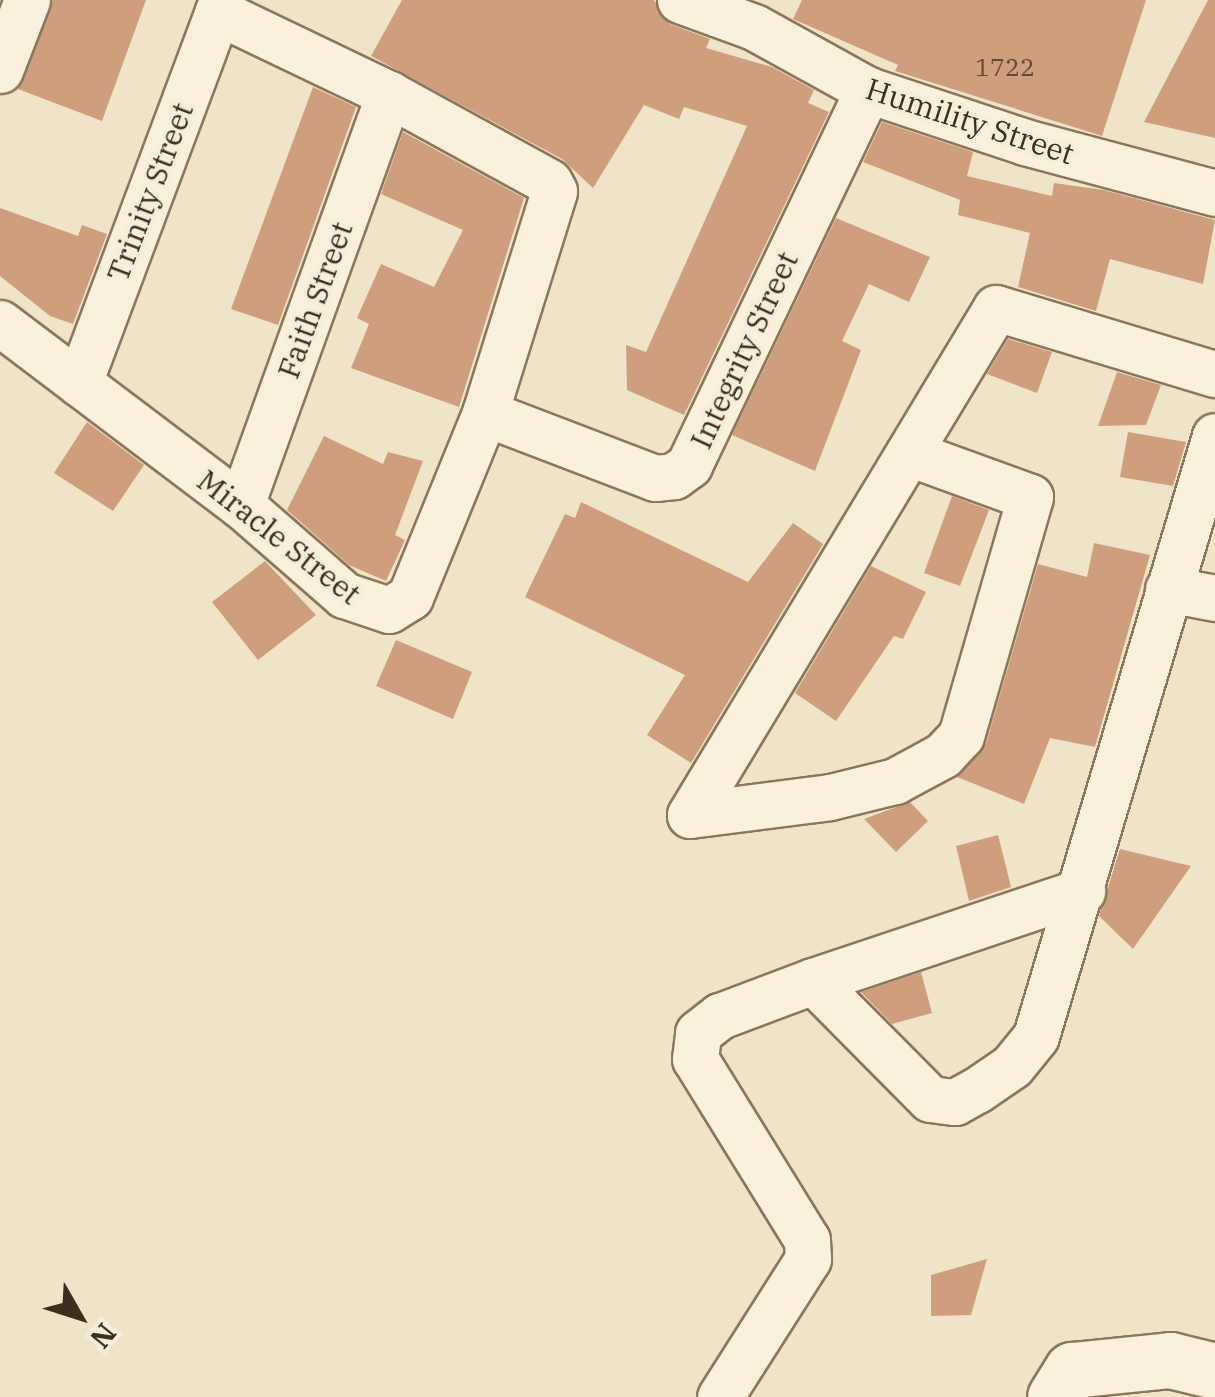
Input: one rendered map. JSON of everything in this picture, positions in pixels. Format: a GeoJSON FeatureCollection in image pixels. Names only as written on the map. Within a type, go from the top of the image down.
{"type":"FeatureCollection","features":[{"type":"Feature","properties":{"kind":"street"},"geometry":{"type":"LineString","coordinates":[[0,70],[26,0]]}},
{"type":"Feature","properties":{"kind":"street","name":"Humility Street"},"geometry":{"type":"LineString","coordinates":[[680,0],[754,26],[868,90],[1025,142],[1215,193]]}},
{"type":"Feature","properties":{"kind":"street"},"geometry":{"type":"LineString","coordinates":[[220,6],[388,94]]}},
{"type":"Feature","properties":{"kind":"street","name":"Trinity Street"},"geometry":{"type":"LineString","coordinates":[[78,384],[220,6]]}},
{"type":"Feature","properties":{"kind":"street","name":"Integrity Street"},"geometry":{"type":"LineString","coordinates":[[485,413],[655,478],[674,476],[689,465],[868,90]]}},
{"type":"Feature","properties":{"kind":"street","name":"Miracle Street"},"geometry":{"type":"LineString","coordinates":[[0,323],[241,505],[344,594],[365,607],[389,610],[410,597],[424,571],[485,413],[554,191],[548,182],[388,94]]}},
{"type":"Feature","properties":{"kind":"street","name":"Faith Street"},"geometry":{"type":"LineString","coordinates":[[241,505],[388,94]]}},
{"type":"Feature","properties":{"kind":"street"},"geometry":{"type":"LineString","coordinates":[[909,453],[1030,497],[961,736],[943,755],[895,781],[690,815],[996,308],[1215,374]]}},
{"type":"Feature","properties":{"kind":"street"},"geometry":{"type":"LineString","coordinates":[[813,980],[930,1099],[956,1102],[1012,1066],[1036,1036],[1215,436]]}},
{"type":"Feature","properties":{"kind":"street"},"geometry":{"type":"LineString","coordinates":[[1168,589],[1215,598]]}},
{"type":"Feature","properties":{"kind":"street"},"geometry":{"type":"LineString","coordinates":[[720,1397],[808,1259],[807,1240],[695,1060],[698,1033],[720,1016],[813,980],[1082,890]]}},
{"type":"Feature","properties":{"kind":"street"},"geometry":{"type":"LineString","coordinates":[[1054,1397],[1072,1370],[1170,1360],[1215,1371]]}},
{"type":"Feature","properties":{"kind":"building"},"geometry":{"type":"Polygon","coordinates":[[[53,0],[146,0],[102,121],[18,89],[53,0]]]}},
{"type":"Feature","properties":{"kind":"building"},"geometry":{"type":"Polygon","coordinates":[[[402,0],[654,0],[670,24],[710,39],[706,48],[772,67],[814,90],[808,103],[829,112],[684,415],[627,390],[626,345],[646,352],[747,126],[684,107],[679,119],[644,105],[593,188],[562,159],[371,56],[402,0]]]}},
{"type":"Feature","properties":{"kind":"building"},"geometry":{"type":"Polygon","coordinates":[[[802,0],[1146,0],[1102,136],[895,71],[898,65],[793,19],[802,0]]]}},
{"type":"Feature","properties":{"kind":"building"},"geometry":{"type":"Polygon","coordinates":[[[1208,0],[1215,0],[1215,138],[1144,122],[1208,0]]]}},
{"type":"Feature","properties":{"kind":"building"},"geometry":{"type":"Polygon","coordinates":[[[313,87],[356,107],[278,325],[231,309],[313,87]]]}},
{"type":"Feature","properties":{"kind":"building"},"geometry":{"type":"Polygon","coordinates":[[[882,122],[973,152],[967,176],[1052,196],[1054,183],[1104,190],[1215,220],[1203,284],[1110,259],[1096,311],[1018,287],[1030,233],[958,215],[960,200],[863,162],[882,122]]]}},
{"type":"Feature","properties":{"kind":"building"},"geometry":{"type":"Polygon","coordinates":[[[403,132],[524,198],[459,407],[351,368],[369,324],[357,318],[381,264],[434,287],[463,230],[381,194],[403,132]]]}},
{"type":"Feature","properties":{"kind":"building"},"geometry":{"type":"Polygon","coordinates":[[[0,208],[78,236],[82,225],[107,234],[73,324],[50,316],[0,276],[0,208]]]}},
{"type":"Feature","properties":{"kind":"building"},"geometry":{"type":"Polygon","coordinates":[[[836,218],[930,257],[909,302],[869,284],[842,341],[861,350],[815,471],[732,435],[836,218]]]}},
{"type":"Feature","properties":{"kind":"building"},"geometry":{"type":"Polygon","coordinates":[[[1008,339],[1052,352],[1037,393],[987,374],[1008,339]]]}},
{"type":"Feature","properties":{"kind":"building"},"geometry":{"type":"Polygon","coordinates":[[[1117,372],[1161,385],[1146,425],[1098,426],[1117,372]]]}},
{"type":"Feature","properties":{"kind":"building"},"geometry":{"type":"Polygon","coordinates":[[[87,422],[144,465],[113,511],[54,473],[87,422]]]}},
{"type":"Feature","properties":{"kind":"building"},"geometry":{"type":"Polygon","coordinates":[[[1128,432],[1186,442],[1173,486],[1120,477],[1128,432]]]}},
{"type":"Feature","properties":{"kind":"building"},"geometry":{"type":"Polygon","coordinates":[[[324,436],[383,464],[388,452],[423,461],[395,535],[405,540],[386,581],[349,565],[287,510],[324,436]]]}},
{"type":"Feature","properties":{"kind":"building"},"geometry":{"type":"Polygon","coordinates":[[[952,496],[989,510],[960,586],[924,573],[952,496]]]}},
{"type":"Feature","properties":{"kind":"building"},"geometry":{"type":"Polygon","coordinates":[[[581,502],[748,582],[793,523],[823,544],[691,763],[647,735],[685,675],[525,597],[565,514],[575,518],[581,502]]]}},
{"type":"Feature","properties":{"kind":"building"},"geometry":{"type":"Polygon","coordinates":[[[1094,543],[1150,555],[1095,747],[1050,738],[1024,804],[957,777],[986,743],[1038,564],[1087,577],[1094,543]]]}},
{"type":"Feature","properties":{"kind":"building"},"geometry":{"type":"Polygon","coordinates":[[[265,561],[316,615],[258,660],[212,602],[265,561]]]}},
{"type":"Feature","properties":{"kind":"building"},"geometry":{"type":"Polygon","coordinates":[[[871,566],[926,592],[903,639],[894,636],[836,721],[795,693],[871,566]]]}},
{"type":"Feature","properties":{"kind":"building"},"geometry":{"type":"Polygon","coordinates":[[[396,640],[472,672],[453,719],[376,686],[396,640]]]}},
{"type":"Feature","properties":{"kind":"building"},"geometry":{"type":"Polygon","coordinates":[[[910,802],[928,821],[896,852],[864,819],[910,802]]]}},
{"type":"Feature","properties":{"kind":"building"},"geometry":{"type":"Polygon","coordinates":[[[998,835],[1011,887],[969,901],[956,846],[998,835]]]}},
{"type":"Feature","properties":{"kind":"building"},"geometry":{"type":"Polygon","coordinates":[[[1120,849],[1191,866],[1133,949],[1099,916],[1120,849]]]}},
{"type":"Feature","properties":{"kind":"building"},"geometry":{"type":"Polygon","coordinates":[[[921,972],[932,1013],[892,1024],[861,992],[921,972]]]}},
{"type":"Feature","properties":{"kind":"building"},"geometry":{"type":"Polygon","coordinates":[[[987,1259],[971,1315],[931,1316],[931,1275],[987,1259]]]}}]}
